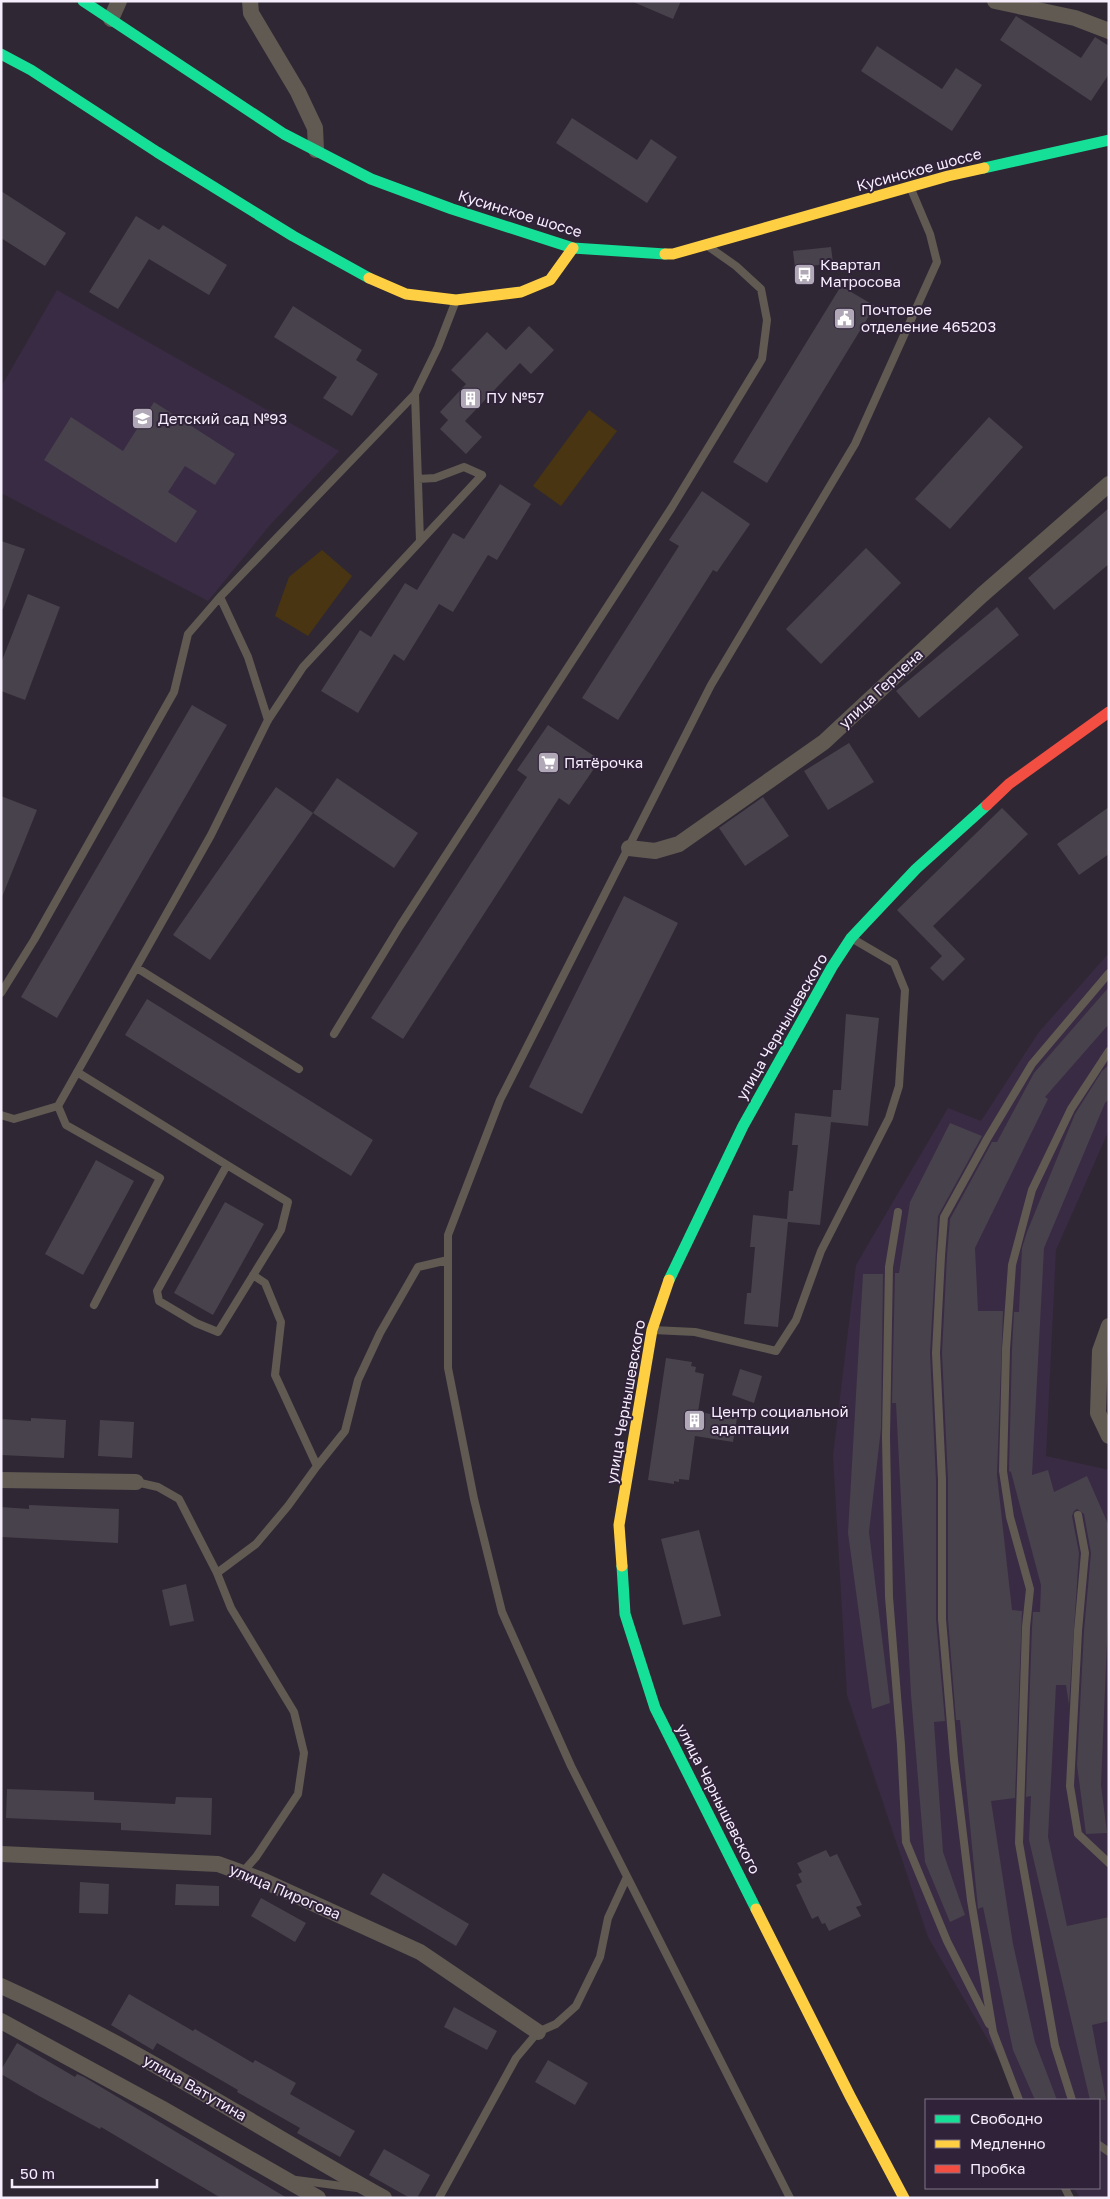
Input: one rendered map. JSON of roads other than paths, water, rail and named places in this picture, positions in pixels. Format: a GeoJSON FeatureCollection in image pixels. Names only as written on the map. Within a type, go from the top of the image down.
{"type":"FeatureCollection","features":[{"type":"Feature","properties":{"kind":"main road","name":"Кусинское шоссе"},"geometry":{"type":"LineString","coordinates":[[83,1],[284,134],[371,179],[443,206],[573,248],[672,254],[948,176],[1109,140]]}},
{"type":"Feature","properties":{"kind":"main road"},"geometry":{"type":"LineString","coordinates":[[1,54],[31,70],[157,152],[293,236],[360,274],[406,294],[456,300],[521,292],[550,280],[573,248]]}},
{"type":"Feature","properties":{"kind":"main road","name":"улица Чернышевского"},"geometry":{"type":"LineString","coordinates":[[904,2198],[850,2096],[655,1708],[625,1614],[619,1525],[652,1330],[666,1286],[743,1126],[832,966],[851,938],[916,869],[1009,784],[1109,712]]}},
{"type":"Feature","properties":{"kind":"street"},"geometry":{"type":"LineString","coordinates":[[111,19],[119,1]]}},
{"type":"Feature","properties":{"kind":"street"},"geometry":{"type":"LineString","coordinates":[[250,1],[252,13],[298,92],[315,128],[316,150]]}},
{"type":"Feature","properties":{"kind":"street"},"geometry":{"type":"LineString","coordinates":[[995,1],[1075,18],[1109,31]]}},
{"type":"Feature","properties":{"kind":"street","name":"улица Герцена"},"geometry":{"type":"LineString","coordinates":[[629,848],[655,851],[679,844],[824,742],[982,595],[1109,484]]}},
{"type":"Feature","properties":{"kind":"street"},"geometry":{"type":"LineString","coordinates":[[1109,1326],[1100,1350],[1098,1413],[1109,1436]]}},
{"type":"Feature","properties":{"kind":"street"},"geometry":{"type":"LineString","coordinates":[[1,1480],[136,1482]]}},
{"type":"Feature","properties":{"kind":"street","name":"улица Пирогова"},"geometry":{"type":"LineString","coordinates":[[1,1854],[218,1864],[420,1952],[538,2032]]}},
{"type":"Feature","properties":{"kind":"street","name":"улица Ватутина"},"geometry":{"type":"LineString","coordinates":[[1,1986],[57,2011],[179,2078],[384,2198]]}},
{"type":"Feature","properties":{"kind":"street"},"geometry":{"type":"LineString","coordinates":[[1,2022],[161,2108],[318,2198]]}},
{"type":"Feature","properties":{"kind":"lane"},"geometry":{"type":"LineString","coordinates":[[790,2198],[571,1766],[502,1612],[474,1499],[448,1368],[448,1235],[500,1100],[711,685],[856,444],[937,262],[930,234],[910,187]]}},
{"type":"Feature","properties":{"kind":"lane"},"geometry":{"type":"LineString","coordinates":[[334,1034],[400,926],[672,507],[762,358],[767,320],[761,289],[736,266],[706,244]]}},
{"type":"Feature","properties":{"kind":"lane"},"geometry":{"type":"LineString","coordinates":[[1,993],[39,932],[174,692],[188,634],[220,597],[415,394],[438,347],[456,300]]}},
{"type":"Feature","properties":{"kind":"lane"},"geometry":{"type":"LineString","coordinates":[[415,394],[418,430],[420,541]]}},
{"type":"Feature","properties":{"kind":"lane"},"geometry":{"type":"LineString","coordinates":[[1,1115],[14,1119],[58,1106],[211,835],[268,720],[303,667],[482,475],[464,467],[435,478],[418,479]]}},
{"type":"Feature","properties":{"kind":"lane"},"geometry":{"type":"LineString","coordinates":[[220,597],[248,657],[268,720]]}},
{"type":"Feature","properties":{"kind":"lane"},"geometry":{"type":"LineString","coordinates":[[652,1330],[695,1332],[776,1351],[796,1320],[820,1252],[888,1118],[899,1086],[905,990],[894,963],[851,938]]}},
{"type":"Feature","properties":{"kind":"lane"},"geometry":{"type":"LineString","coordinates":[[137,968],[299,1069]]}},
{"type":"Feature","properties":{"kind":"lane"},"geometry":{"type":"LineString","coordinates":[[994,2032],[971,1900],[954,1760],[942,1619],[942,1480],[936,1353],[944,1217],[1032,1064],[1109,973]]}},
{"type":"Feature","properties":{"kind":"lane"},"geometry":{"type":"LineString","coordinates":[[1072,2099],[1055,2046],[1019,1843],[1026,1626],[1030,1589],[1010,1517],[1002,1470],[1006,1349],[1012,1265],[1032,1190],[1071,1108],[1109,1051]]}},
{"type":"Feature","properties":{"kind":"lane"},"geometry":{"type":"LineString","coordinates":[[77,1072],[227,1164],[288,1202],[281,1230],[218,1332],[196,1323],[159,1301],[157,1291],[227,1164]]}},
{"type":"Feature","properties":{"kind":"lane"},"geometry":{"type":"LineString","coordinates":[[58,1106],[66,1125],[160,1178],[94,1305]]}},
{"type":"Feature","properties":{"kind":"lane"},"geometry":{"type":"LineString","coordinates":[[898,1212],[889,1267],[886,1437],[889,1597],[901,1745],[906,1842],[947,1941],[994,2032],[1019,2099]]}},
{"type":"Feature","properties":{"kind":"lane"},"geometry":{"type":"LineString","coordinates":[[217,1573],[256,1544],[288,1506],[345,1431],[358,1380],[380,1333],[418,1268],[448,1260]]}},
{"type":"Feature","properties":{"kind":"lane"},"geometry":{"type":"LineString","coordinates":[[254,1275],[265,1283],[281,1322],[274,1375],[317,1466]]}},
{"type":"Feature","properties":{"kind":"lane"},"geometry":{"type":"LineString","coordinates":[[136,1482],[158,1487],[179,1499],[217,1573],[231,1608],[294,1712],[304,1754],[298,1794],[256,1857],[242,1873]]}},
{"type":"Feature","properties":{"kind":"lane"},"geometry":{"type":"LineString","coordinates":[[1078,1515],[1085,1553],[1078,1631],[1070,1786],[1078,1834],[1109,1863]]}},
{"type":"Feature","properties":{"kind":"lane"},"geometry":{"type":"LineString","coordinates":[[439,2198],[516,2058],[538,2032],[556,2024],[576,2006],[600,1957],[608,1918],[627,1877]]}},
{"type":"Feature","properties":{"kind":"lane"},"geometry":{"type":"LineString","coordinates":[[284,2179],[368,2189]]}},
{"type":"Feature","properties":{"kind":"place","name":"Квартал Матросова"},"geometry":{"type":"Point","coordinates":[804,274]}},
{"type":"Feature","properties":{"kind":"place","name":"Почтовое отделение 465203"},"geometry":{"type":"Point","coordinates":[845,319]}},
{"type":"Feature","properties":{"kind":"place","name":"ПУ №57"},"geometry":{"type":"Point","coordinates":[470,398]}},
{"type":"Feature","properties":{"kind":"place","name":"Детский сад №93"},"geometry":{"type":"Point","coordinates":[142,419]}},
{"type":"Feature","properties":{"kind":"place","name":"Пятёрочка"},"geometry":{"type":"Point","coordinates":[548,763]}},
{"type":"Feature","properties":{"kind":"place","name":"Центр социальной адаптации"},"geometry":{"type":"Point","coordinates":[695,1421]}}]}
